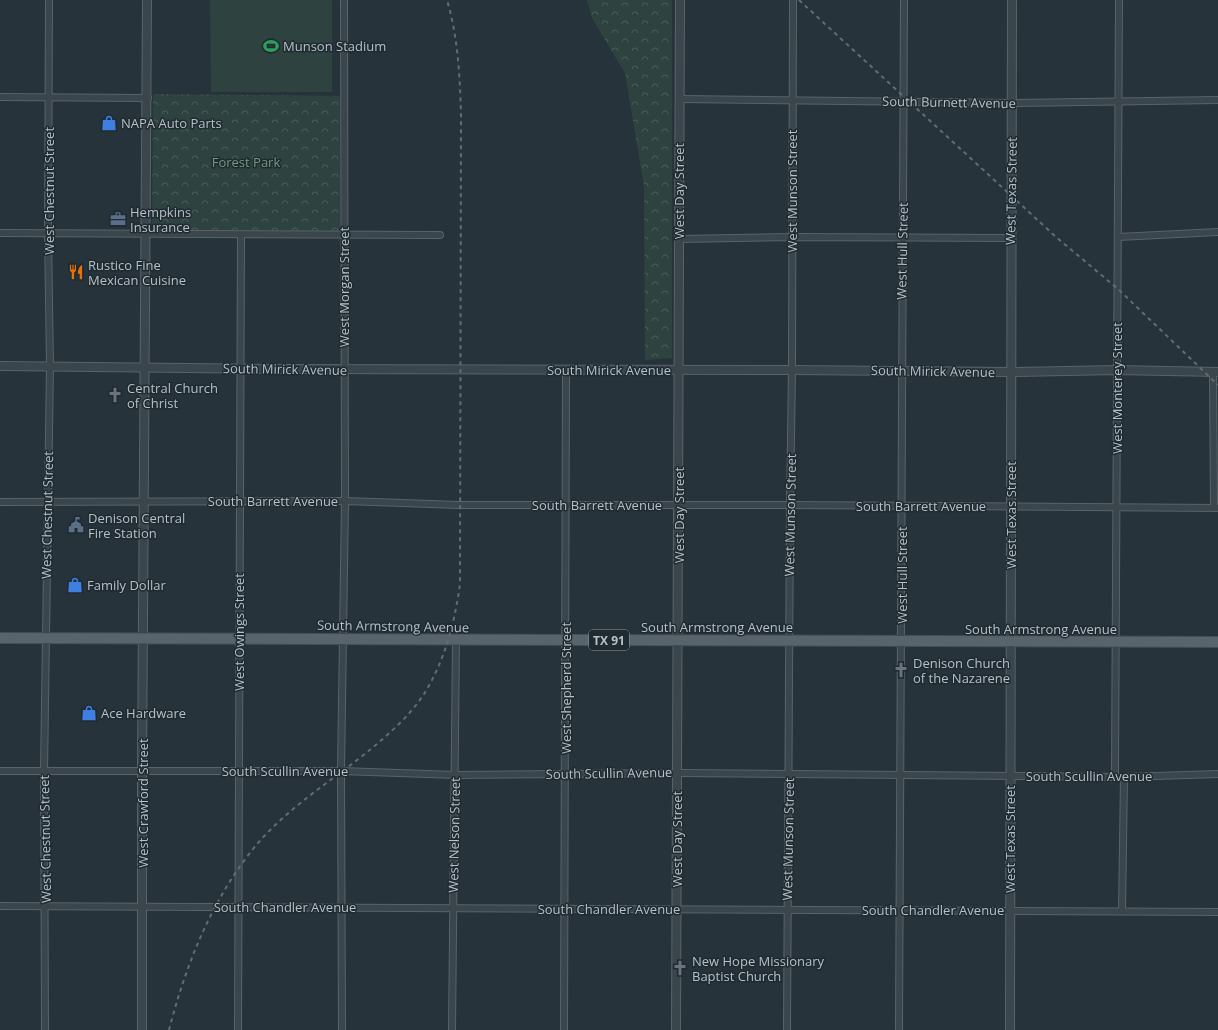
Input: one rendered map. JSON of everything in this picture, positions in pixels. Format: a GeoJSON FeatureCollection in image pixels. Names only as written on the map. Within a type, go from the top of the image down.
{"type":"FeatureCollection","features":[{"type":"Feature","properties":{"kind":"main road","name":"South Armstrong Avenue"},"geometry":{"type":"LineString","coordinates":[[0,638],[240,637],[566,640],[1218,642]]}},
{"type":"Feature","properties":{"kind":"street","name":"West Chestnut Street"},"geometry":{"type":"LineString","coordinates":[[45,1030],[46,907],[44,771],[50,366],[48,233],[49,0]]}},
{"type":"Feature","properties":{"kind":"street","name":"West Crawford Street"},"geometry":{"type":"LineString","coordinates":[[142,1030],[142,771],[148,0]]}},
{"type":"Feature","properties":{"kind":"street","name":"West Morgan Street"},"geometry":{"type":"LineString","coordinates":[[342,1030],[341,771],[345,501],[344,0]]}},
{"type":"Feature","properties":{"kind":"street","name":"West Day Street"},"geometry":{"type":"LineString","coordinates":[[676,1030],[680,0]]}},
{"type":"Feature","properties":{"kind":"street","name":"West Munson Street"},"geometry":{"type":"LineString","coordinates":[[787,1030],[792,370],[792,0]]}},
{"type":"Feature","properties":{"kind":"street","name":"West Hull Street"},"geometry":{"type":"LineString","coordinates":[[899,1030],[904,0]]}},
{"type":"Feature","properties":{"kind":"street","name":"West Texas Street"},"geometry":{"type":"LineString","coordinates":[[1010,1030],[1012,0]]}},
{"type":"Feature","properties":{"kind":"street","name":"West Monterey Street"},"geometry":{"type":"LineString","coordinates":[[1115,776],[1119,0]]}},
{"type":"Feature","properties":{"kind":"street"},"geometry":{"type":"LineString","coordinates":[[0,97],[148,98]]}},
{"type":"Feature","properties":{"kind":"street","name":"South Burnett Avenue"},"geometry":{"type":"LineString","coordinates":[[680,99],[792,99],[1012,103],[1218,100]]}},
{"type":"Feature","properties":{"kind":"street"},"geometry":{"type":"LineString","coordinates":[[1118,237],[1218,232]]}},
{"type":"Feature","properties":{"kind":"street"},"geometry":{"type":"LineString","coordinates":[[0,233],[440,235]]}},
{"type":"Feature","properties":{"kind":"street","name":"West Owings Street"},"geometry":{"type":"LineString","coordinates":[[238,1030],[241,235]]}},
{"type":"Feature","properties":{"kind":"street"},"geometry":{"type":"LineString","coordinates":[[679,239],[792,237],[1011,238]]}},
{"type":"Feature","properties":{"kind":"street","name":"South Mirick Avenue"},"geometry":{"type":"LineString","coordinates":[[0,366],[344,370],[792,370],[1011,372],[1116,370],[1215,372]]}},
{"type":"Feature","properties":{"kind":"street","name":"West Shepherd Street"},"geometry":{"type":"LineString","coordinates":[[564,1030],[567,505],[566,370]]}},
{"type":"Feature","properties":{"kind":"street"},"geometry":{"type":"LineString","coordinates":[[1215,372],[1216,507]]}},
{"type":"Feature","properties":{"kind":"street","name":"South Barrett Avenue"},"geometry":{"type":"LineString","coordinates":[[0,502],[345,501],[459,505],[1010,506],[1117,508],[1216,507]]}},
{"type":"Feature","properties":{"kind":"street","name":"West Nelson Street"},"geometry":{"type":"LineString","coordinates":[[452,1030],[456,775],[456,639]]}},
{"type":"Feature","properties":{"kind":"street","name":"South Scullin Avenue"},"geometry":{"type":"LineString","coordinates":[[0,771],[341,771],[456,775],[677,773],[1124,777],[1218,774]]}},
{"type":"Feature","properties":{"kind":"street"},"geometry":{"type":"LineString","coordinates":[[1122,912],[1124,777]]}},
{"type":"Feature","properties":{"kind":"street","name":"South Chandler Avenue"},"geometry":{"type":"LineString","coordinates":[[0,906],[142,908],[239,906],[341,908],[1218,912]]}},
{"type":"Feature","properties":{"kind":"green space","name":"Munson Stadium"},"geometry":{"type":"Polygon","coordinates":[[[210,0],[332,0],[332,92],[211,92],[210,0]]]}},
{"type":"Feature","properties":{"kind":"green space"},"geometry":{"type":"Polygon","coordinates":[[[587,0],[672,0],[672,358],[645,360],[644,186],[625,73],[592,18],[587,0]]]}},
{"type":"Feature","properties":{"kind":"green space","name":"Forest Park"},"geometry":{"type":"Polygon","coordinates":[[[153,94],[340,96],[340,231],[152,230],[153,94]]]}},
{"type":"Feature","properties":{"kind":"railway"},"geometry":{"type":"LineString","coordinates":[[169,1030],[184,980],[203,932],[228,885],[242,864],[258,843],[284,817],[371,749],[405,718],[422,697],[437,671],[452,628],[460,584],[461,116],[456,43],[447,0]]}},
{"type":"Feature","properties":{"kind":"railway"},"geometry":{"type":"LineString","coordinates":[[799,0],[1056,237],[1118,289],[1218,385]]}},
{"type":"Feature","properties":{"kind":"place","name":"Munson Stadium"},"geometry":{"type":"Point","coordinates":[271,46]}},
{"type":"Feature","properties":{"kind":"place","name":"NAPA Auto Parts"},"geometry":{"type":"Point","coordinates":[109,123]}},
{"type":"Feature","properties":{"kind":"place","name":"Hempkins Insurance"},"geometry":{"type":"Point","coordinates":[118,219]}},
{"type":"Feature","properties":{"kind":"place","name":"Rustico Fine Mexican Cuisine"},"geometry":{"type":"Point","coordinates":[76,272]}},
{"type":"Feature","properties":{"kind":"place","name":"Central Church of Christ"},"geometry":{"type":"Point","coordinates":[115,395]}},
{"type":"Feature","properties":{"kind":"place","name":"Denison Central Fire Station"},"geometry":{"type":"Point","coordinates":[76,525]}},
{"type":"Feature","properties":{"kind":"place","name":"Family Dollar"},"geometry":{"type":"Point","coordinates":[75,585]}},
{"type":"Feature","properties":{"kind":"place","name":"Denison Church of the Nazarene"},"geometry":{"type":"Point","coordinates":[901,670]}},
{"type":"Feature","properties":{"kind":"place","name":"Ace Hardware"},"geometry":{"type":"Point","coordinates":[89,713]}},
{"type":"Feature","properties":{"kind":"place","name":"New Hope Missionary Baptist Church"},"geometry":{"type":"Point","coordinates":[680,968]}}]}
